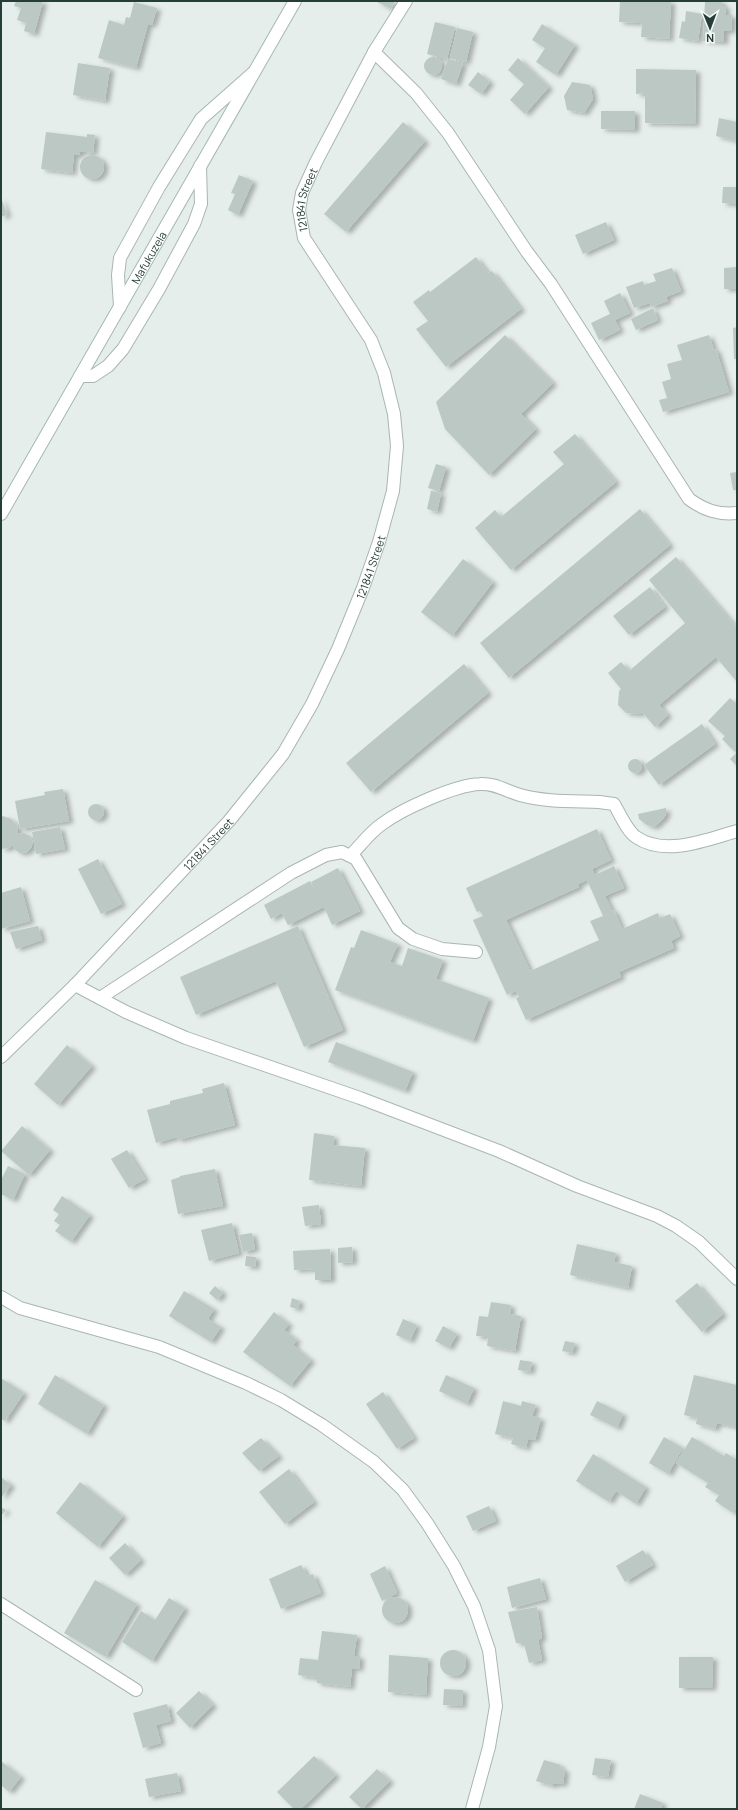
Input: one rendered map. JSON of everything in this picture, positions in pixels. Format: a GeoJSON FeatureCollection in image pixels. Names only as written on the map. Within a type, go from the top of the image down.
{"type":"FeatureCollection","features":[{"type":"Feature","properties":{"kind":"street","name":"Mafukuzela"},"geometry":{"type":"LineString","coordinates":[[1,514],[295,1]]}},
{"type":"Feature","properties":{"kind":"street","name":"121841 Street"},"geometry":{"type":"LineString","coordinates":[[1,1057],[75,985],[229,821],[283,754],[312,704],[338,649],[380,542],[392,491],[397,446],[394,414],[387,387],[371,340],[304,238],[300,210],[302,193],[316,162],[374,52],[406,1]]}},
{"type":"Feature","properties":{"kind":"street"},"geometry":{"type":"LineString","coordinates":[[374,52],[416,93],[448,132],[523,246],[551,284],[689,499],[712,512],[737,513]]}},
{"type":"Feature","properties":{"kind":"street"},"geometry":{"type":"LineString","coordinates":[[120,307],[118,275],[120,258],[159,187],[201,118],[253,73]]}},
{"type":"Feature","properties":{"kind":"street"},"geometry":{"type":"LineString","coordinates":[[80,376],[93,376],[108,366],[123,350],[160,289],[194,224],[201,204],[200,166]]}},
{"type":"Feature","properties":{"kind":"street"},"geometry":{"type":"LineString","coordinates":[[350,856],[381,824],[406,809],[445,793],[479,784],[495,785],[520,795],[533,797],[614,804],[635,837],[654,847],[693,844],[737,831]]}},
{"type":"Feature","properties":{"kind":"street"},"geometry":{"type":"LineString","coordinates":[[100,998],[291,873],[326,855],[342,852],[356,859],[398,928],[413,939],[442,950],[476,952]]}},
{"type":"Feature","properties":{"kind":"street"},"geometry":{"type":"LineString","coordinates":[[75,985],[126,1012],[186,1038],[360,1098],[499,1151],[577,1186],[657,1216],[676,1226],[699,1242],[737,1279]]}},
{"type":"Feature","properties":{"kind":"street"},"geometry":{"type":"LineString","coordinates":[[1,1297],[20,1308],[159,1347],[246,1383],[281,1400],[322,1425],[374,1462],[403,1490],[454,1566],[474,1606],[489,1650],[496,1706],[489,1747],[472,1809]]}},
{"type":"Feature","properties":{"kind":"street"},"geometry":{"type":"LineString","coordinates":[[1,1604],[136,1690]]}},
{"type":"Feature","properties":{"kind":"building"},"geometry":{"type":"Polygon","coordinates":[[[16,1],[43,1],[34,34],[24,31],[26,23],[17,20],[21,8],[14,6],[16,1]]]}},
{"type":"Feature","properties":{"kind":"building"},"geometry":{"type":"Polygon","coordinates":[[[375,1],[395,1],[391,9],[375,1]]]}},
{"type":"Feature","properties":{"kind":"building"},"geometry":{"type":"Polygon","coordinates":[[[620,1],[671,1],[669,39],[641,37],[642,23],[619,22],[620,1]]]}},
{"type":"Feature","properties":{"kind":"building"},"geometry":{"type":"Polygon","coordinates":[[[705,1],[722,1],[722,6],[726,6],[725,15],[732,15],[731,31],[724,31],[724,42],[703,41],[705,1]]]}},
{"type":"Feature","properties":{"kind":"building"},"geometry":{"type":"Polygon","coordinates":[[[134,2],[157,8],[152,25],[148,24],[136,68],[98,58],[109,20],[124,25],[126,17],[130,18],[134,2]]]}},
{"type":"Feature","properties":{"kind":"building"},"geometry":{"type":"Polygon","coordinates":[[[686,11],[702,14],[698,41],[679,38],[682,21],[685,22],[686,11]]]}},
{"type":"Feature","properties":{"kind":"building"},"geometry":{"type":"Polygon","coordinates":[[[435,22],[455,27],[447,59],[427,54],[435,22]]]}},
{"type":"Feature","properties":{"kind":"building"},"geometry":{"type":"Polygon","coordinates":[[[542,24],[575,45],[556,75],[536,62],[545,48],[532,40],[542,24]]]}},
{"type":"Feature","properties":{"kind":"building"},"geometry":{"type":"Polygon","coordinates":[[[457,28],[473,32],[466,62],[450,58],[457,28]]]}},
{"type":"Feature","properties":{"kind":"building"},"geometry":{"type":"Polygon","coordinates":[[[429,57],[437,57],[442,62],[440,73],[437,75],[429,75],[424,70],[424,62],[429,57]]]}},
{"type":"Feature","properties":{"kind":"building"},"geometry":{"type":"Polygon","coordinates":[[[518,58],[549,87],[525,114],[510,100],[524,84],[508,70],[518,58]]]}},
{"type":"Feature","properties":{"kind":"building"},"geometry":{"type":"Polygon","coordinates":[[[448,59],[463,63],[456,84],[441,79],[448,59]]]}},
{"type":"Feature","properties":{"kind":"building"},"geometry":{"type":"Polygon","coordinates":[[[78,63],[110,68],[105,101],[73,95],[78,63]]]}},
{"type":"Feature","properties":{"kind":"building"},"geometry":{"type":"Polygon","coordinates":[[[636,69],[696,70],[695,124],[645,123],[645,93],[636,94],[636,69]]]}},
{"type":"Feature","properties":{"kind":"building"},"geometry":{"type":"Polygon","coordinates":[[[478,72],[490,82],[481,94],[468,85],[478,72]]]}},
{"type":"Feature","properties":{"kind":"building"},"geometry":{"type":"Polygon","coordinates":[[[572,82],[590,85],[593,99],[584,113],[567,110],[564,96],[572,82]]]}},
{"type":"Feature","properties":{"kind":"building"},"geometry":{"type":"Polygon","coordinates":[[[601,111],[635,111],[635,130],[601,129],[601,111]]]}},
{"type":"Feature","properties":{"kind":"building"},"geometry":{"type":"Polygon","coordinates":[[[719,118],[737,122],[737,141],[716,136],[719,118]]]}},
{"type":"Feature","properties":{"kind":"building"},"geometry":{"type":"Polygon","coordinates":[[[403,122],[425,141],[346,232],[324,214],[403,122]]]}},
{"type":"Feature","properties":{"kind":"building"},"geometry":{"type":"Polygon","coordinates":[[[46,132],[87,137],[87,134],[95,135],[93,153],[80,151],[80,155],[74,155],[72,173],[41,169],[46,132]]]}},
{"type":"Feature","properties":{"kind":"building"},"geometry":{"type":"Polygon","coordinates":[[[92,155],[97,156],[103,162],[103,172],[97,178],[92,179],[87,178],[81,172],[80,167],[81,162],[87,156],[92,155]]]}},
{"type":"Feature","properties":{"kind":"building"},"geometry":{"type":"Polygon","coordinates":[[[239,175],[253,181],[238,215],[228,210],[235,194],[231,193],[239,175]]]}},
{"type":"Feature","properties":{"kind":"building"},"geometry":{"type":"Polygon","coordinates":[[[723,187],[737,187],[737,204],[722,203],[723,187]]]}},
{"type":"Feature","properties":{"kind":"building"},"geometry":{"type":"Polygon","coordinates":[[[1,197],[7,215],[1,217],[1,197]]]}},
{"type":"Feature","properties":{"kind":"building"},"geometry":{"type":"Polygon","coordinates":[[[606,222],[614,240],[583,254],[575,235],[606,222]]]}},
{"type":"Feature","properties":{"kind":"building"},"geometry":{"type":"Polygon","coordinates":[[[476,257],[488,273],[492,271],[521,309],[446,367],[416,329],[428,321],[413,302],[429,290],[430,292],[476,257]]]}},
{"type":"Feature","properties":{"kind":"building"},"geometry":{"type":"Polygon","coordinates":[[[737,267],[737,289],[724,289],[724,268],[737,267]]]}},
{"type":"Feature","properties":{"kind":"building"},"geometry":{"type":"Polygon","coordinates":[[[672,268],[681,291],[666,297],[668,301],[651,307],[650,303],[634,308],[626,287],[643,281],[644,285],[656,281],[653,274],[672,268]]]}},
{"type":"Feature","properties":{"kind":"building"},"geometry":{"type":"Polygon","coordinates":[[[620,293],[630,313],[615,320],[620,330],[599,340],[591,323],[610,314],[604,301],[620,293]]]}},
{"type":"Feature","properties":{"kind":"building"},"geometry":{"type":"Polygon","coordinates":[[[653,308],[658,320],[636,330],[631,319],[653,308]]]}},
{"type":"Feature","properties":{"kind":"building"},"geometry":{"type":"Polygon","coordinates":[[[737,327],[737,359],[734,359],[733,328],[737,327]]]}},
{"type":"Feature","properties":{"kind":"building"},"geometry":{"type":"Polygon","coordinates":[[[505,335],[553,383],[521,414],[536,429],[489,475],[445,429],[436,402],[505,335]]]}},
{"type":"Feature","properties":{"kind":"building"},"geometry":{"type":"Polygon","coordinates":[[[709,335],[714,350],[716,349],[729,392],[663,412],[659,400],[667,398],[662,382],[671,379],[667,364],[682,360],[677,345],[709,335]]]}},
{"type":"Feature","properties":{"kind":"building"},"geometry":{"type":"Polygon","coordinates":[[[575,434],[616,482],[511,570],[475,528],[495,510],[501,517],[564,464],[553,452],[575,434]]]}},
{"type":"Feature","properties":{"kind":"building"},"geometry":{"type":"Polygon","coordinates":[[[436,464],[446,467],[439,491],[428,488],[436,464]]]}},
{"type":"Feature","properties":{"kind":"building"},"geometry":{"type":"Polygon","coordinates":[[[737,472],[737,490],[733,490],[730,473],[737,472]]]}},
{"type":"Feature","properties":{"kind":"building"},"geometry":{"type":"Polygon","coordinates":[[[431,491],[441,493],[437,512],[427,509],[431,491]]]}},
{"type":"Feature","properties":{"kind":"building"},"geometry":{"type":"Polygon","coordinates":[[[640,509],[670,545],[509,678],[480,643],[640,509]]]}},
{"type":"Feature","properties":{"kind":"building"},"geometry":{"type":"Polygon","coordinates":[[[676,557],[737,628],[737,682],[716,657],[659,705],[668,715],[655,727],[642,712],[639,714],[626,713],[618,705],[619,691],[621,689],[608,673],[621,662],[629,671],[685,623],[649,580],[676,557]]]}},
{"type":"Feature","properties":{"kind":"building"},"geometry":{"type":"Polygon","coordinates":[[[463,559],[493,582],[452,636],[421,612],[463,559]]]}},
{"type":"Feature","properties":{"kind":"building"},"geometry":{"type":"Polygon","coordinates":[[[650,587],[665,607],[629,635],[613,616],[650,587]]]}},
{"type":"Feature","properties":{"kind":"building"},"geometry":{"type":"Polygon","coordinates":[[[464,664],[488,693],[371,792],[346,763],[464,664]]]}},
{"type":"Feature","properties":{"kind":"building"},"geometry":{"type":"Polygon","coordinates":[[[730,698],[737,704],[737,750],[735,752],[722,739],[725,736],[708,721],[730,698]]]}},
{"type":"Feature","properties":{"kind":"building"},"geometry":{"type":"Polygon","coordinates":[[[702,724],[715,744],[659,785],[644,765],[702,724]]]}},
{"type":"Feature","properties":{"kind":"building"},"geometry":{"type":"Polygon","coordinates":[[[737,752],[737,766],[730,759],[737,752]]]}},
{"type":"Feature","properties":{"kind":"building"},"geometry":{"type":"Polygon","coordinates":[[[635,759],[640,761],[642,766],[640,771],[635,773],[630,771],[628,766],[630,761],[635,759]]]}},
{"type":"Feature","properties":{"kind":"building"},"geometry":{"type":"Polygon","coordinates":[[[63,789],[69,821],[20,829],[15,801],[45,795],[44,792],[63,789]]]}},
{"type":"Feature","properties":{"kind":"building"},"geometry":{"type":"Polygon","coordinates":[[[93,804],[99,804],[104,809],[102,818],[99,820],[93,820],[88,815],[88,809],[93,804]]]}},
{"type":"Feature","properties":{"kind":"building"},"geometry":{"type":"Polygon","coordinates":[[[666,808],[666,814],[663,819],[654,827],[647,825],[639,819],[638,814],[666,808]]]}},
{"type":"Feature","properties":{"kind":"building"},"geometry":{"type":"Polygon","coordinates":[[[3,816],[11,819],[17,826],[18,834],[24,833],[30,836],[33,842],[31,848],[27,852],[20,853],[15,850],[13,845],[9,848],[1,849],[1,817],[3,816]]]}},
{"type":"Feature","properties":{"kind":"building"},"geometry":{"type":"Polygon","coordinates":[[[60,827],[65,849],[36,854],[32,832],[60,827]]]}},
{"type":"Feature","properties":{"kind":"building"},"geometry":{"type":"Polygon","coordinates":[[[597,829],[611,860],[592,869],[595,875],[614,866],[624,888],[605,896],[612,911],[614,910],[622,929],[658,913],[660,918],[670,914],[680,936],[671,941],[674,948],[619,972],[621,977],[526,1020],[516,998],[519,997],[516,991],[507,995],[473,920],[483,916],[480,911],[477,912],[466,888],[597,829]],[[587,880],[578,884],[579,887],[506,920],[530,971],[599,940],[590,921],[603,916],[587,880]]]}},
{"type":"Feature","properties":{"kind":"building"},"geometry":{"type":"Polygon","coordinates":[[[98,859],[122,904],[101,914],[78,869],[98,859]]]}},
{"type":"Feature","properties":{"kind":"building"},"geometry":{"type":"Polygon","coordinates":[[[338,868],[360,911],[332,925],[324,907],[288,925],[282,913],[271,919],[264,905],[310,881],[317,896],[311,882],[338,868]]]}},
{"type":"Feature","properties":{"kind":"building"},"geometry":{"type":"Polygon","coordinates":[[[21,887],[30,921],[1,929],[1,893],[21,887]]]}},
{"type":"Feature","properties":{"kind":"building"},"geometry":{"type":"Polygon","coordinates":[[[38,926],[42,940],[16,949],[10,932],[38,926]]]}},
{"type":"Feature","properties":{"kind":"building"},"geometry":{"type":"Polygon","coordinates":[[[298,926],[343,1030],[304,1047],[276,981],[196,1015],[180,977],[298,926]]]}},
{"type":"Feature","properties":{"kind":"building"},"geometry":{"type":"Polygon","coordinates":[[[361,930],[398,944],[390,962],[402,966],[408,948],[443,960],[436,979],[489,998],[473,1041],[335,990],[351,947],[354,948],[361,930]]]}},
{"type":"Feature","properties":{"kind":"building"},"geometry":{"type":"Polygon","coordinates":[[[336,1042],[413,1072],[405,1091],[328,1062],[336,1042]]]}},
{"type":"Feature","properties":{"kind":"building"},"geometry":{"type":"Polygon","coordinates":[[[67,1045],[92,1066],[58,1105],[34,1084],[67,1045]]]}},
{"type":"Feature","properties":{"kind":"building"},"geometry":{"type":"Polygon","coordinates":[[[224,1083],[235,1125],[178,1140],[177,1137],[156,1143],[147,1110],[170,1104],[170,1101],[203,1093],[202,1089],[224,1083]]]}},
{"type":"Feature","properties":{"kind":"building"},"geometry":{"type":"Polygon","coordinates":[[[22,1126],[50,1150],[29,1175],[1,1151],[22,1126]]]}},
{"type":"Feature","properties":{"kind":"building"},"geometry":{"type":"Polygon","coordinates":[[[314,1133],[334,1136],[333,1145],[365,1148],[361,1186],[309,1180],[314,1133]]]}},
{"type":"Feature","properties":{"kind":"building"},"geometry":{"type":"Polygon","coordinates":[[[127,1150],[145,1179],[129,1188],[111,1159],[127,1150]]]}},
{"type":"Feature","properties":{"kind":"building"},"geometry":{"type":"Polygon","coordinates":[[[8,1166],[25,1174],[13,1200],[1,1194],[1,1180],[8,1166]]]}},
{"type":"Feature","properties":{"kind":"building"},"geometry":{"type":"Polygon","coordinates":[[[215,1169],[223,1206],[178,1214],[171,1180],[180,1176],[215,1169]]]}},
{"type":"Feature","properties":{"kind":"building"},"geometry":{"type":"Polygon","coordinates":[[[62,1196],[90,1215],[71,1242],[55,1231],[60,1225],[54,1221],[59,1214],[53,1210],[62,1196]]]}},
{"type":"Feature","properties":{"kind":"building"},"geometry":{"type":"Polygon","coordinates":[[[319,1205],[321,1224],[305,1226],[302,1207],[319,1205]]]}},
{"type":"Feature","properties":{"kind":"building"},"geometry":{"type":"Polygon","coordinates":[[[232,1223],[239,1253],[209,1261],[201,1230],[232,1223]]]}},
{"type":"Feature","properties":{"kind":"building"},"geometry":{"type":"Polygon","coordinates":[[[252,1233],[255,1249],[243,1252],[239,1235],[252,1233]]]}},
{"type":"Feature","properties":{"kind":"building"},"geometry":{"type":"Polygon","coordinates":[[[577,1244],[616,1253],[614,1262],[632,1266],[628,1288],[570,1275],[577,1244]]]}},
{"type":"Feature","properties":{"kind":"building"},"geometry":{"type":"Polygon","coordinates":[[[352,1247],[353,1262],[338,1263],[338,1248],[352,1247]]]}},
{"type":"Feature","properties":{"kind":"building"},"geometry":{"type":"Polygon","coordinates":[[[330,1249],[331,1280],[315,1280],[315,1269],[294,1270],[293,1251],[330,1249]]]}},
{"type":"Feature","properties":{"kind":"building"},"geometry":{"type":"Polygon","coordinates":[[[246,1256],[256,1257],[255,1267],[245,1266],[246,1256]]]}},
{"type":"Feature","properties":{"kind":"building"},"geometry":{"type":"Polygon","coordinates":[[[697,1283],[723,1314],[702,1332],[675,1301],[697,1283]]]}},
{"type":"Feature","properties":{"kind":"building"},"geometry":{"type":"Polygon","coordinates":[[[215,1286],[223,1293],[217,1300],[209,1293],[215,1286]]]}},
{"type":"Feature","properties":{"kind":"building"},"geometry":{"type":"Polygon","coordinates":[[[184,1291],[214,1309],[208,1319],[221,1327],[211,1342],[169,1316],[184,1291]]]}},
{"type":"Feature","properties":{"kind":"building"},"geometry":{"type":"Polygon","coordinates":[[[292,1298],[300,1301],[298,1309],[290,1307],[292,1298]]]}},
{"type":"Feature","properties":{"kind":"building"},"geometry":{"type":"Polygon","coordinates":[[[491,1302],[511,1305],[510,1314],[521,1316],[515,1351],[487,1346],[488,1337],[476,1336],[479,1316],[488,1317],[491,1302]]]}},
{"type":"Feature","properties":{"kind":"building"},"geometry":{"type":"Polygon","coordinates":[[[274,1312],[289,1324],[284,1330],[297,1340],[293,1345],[311,1360],[290,1386],[243,1352],[274,1312]]]}},
{"type":"Feature","properties":{"kind":"building"},"geometry":{"type":"Polygon","coordinates":[[[403,1319],[417,1325],[410,1341],[396,1335],[403,1319]]]}},
{"type":"Feature","properties":{"kind":"building"},"geometry":{"type":"Polygon","coordinates":[[[443,1326],[457,1334],[449,1348],[435,1341],[443,1326]]]}},
{"type":"Feature","properties":{"kind":"building"},"geometry":{"type":"Polygon","coordinates":[[[565,1341],[575,1343],[572,1353],[562,1351],[565,1341]]]}},
{"type":"Feature","properties":{"kind":"building"},"geometry":{"type":"Polygon","coordinates":[[[520,1360],[532,1362],[530,1372],[518,1370],[520,1360]]]}},
{"type":"Feature","properties":{"kind":"building"},"geometry":{"type":"Polygon","coordinates":[[[55,1375],[104,1405],[87,1434],[38,1404],[55,1375]]]}},
{"type":"Feature","properties":{"kind":"building"},"geometry":{"type":"Polygon","coordinates":[[[446,1375],[474,1388],[467,1404],[439,1391],[446,1375]]]}},
{"type":"Feature","properties":{"kind":"building"},"geometry":{"type":"Polygon","coordinates":[[[694,1375],[737,1385],[736,1427],[717,1423],[715,1429],[696,1424],[697,1418],[684,1415],[694,1375]]]}},
{"type":"Feature","properties":{"kind":"building"},"geometry":{"type":"Polygon","coordinates":[[[1,1378],[24,1393],[5,1421],[1,1419],[1,1378]]]}},
{"type":"Feature","properties":{"kind":"building"},"geometry":{"type":"Polygon","coordinates":[[[383,1392],[414,1438],[397,1449],[366,1404],[383,1392]]]}},
{"type":"Feature","properties":{"kind":"building"},"geometry":{"type":"Polygon","coordinates":[[[503,1401],[521,1406],[522,1401],[536,1405],[532,1416],[541,1418],[535,1440],[528,1439],[526,1448],[511,1444],[513,1438],[495,1434],[503,1401]]]}},
{"type":"Feature","properties":{"kind":"building"},"geometry":{"type":"Polygon","coordinates":[[[597,1401],[623,1414],[617,1428],[590,1415],[597,1401]]]}},
{"type":"Feature","properties":{"kind":"building"},"geometry":{"type":"Polygon","coordinates":[[[664,1437],[683,1448],[668,1474],[649,1463],[664,1437]]]}},
{"type":"Feature","properties":{"kind":"building"},"geometry":{"type":"Polygon","coordinates":[[[692,1437],[724,1456],[726,1453],[737,1460],[737,1507],[733,1513],[715,1501],[719,1495],[705,1487],[708,1483],[676,1463],[692,1437]]]}},
{"type":"Feature","properties":{"kind":"building"},"geometry":{"type":"Polygon","coordinates":[[[261,1438],[279,1456],[259,1471],[242,1453],[261,1438]]]}},
{"type":"Feature","properties":{"kind":"building"},"geometry":{"type":"Polygon","coordinates":[[[593,1454],[646,1487],[636,1504],[616,1491],[609,1502],[576,1481],[593,1454]]]}},
{"type":"Feature","properties":{"kind":"building"},"geometry":{"type":"Polygon","coordinates":[[[289,1469],[314,1502],[285,1524],[259,1492],[289,1469]]]}},
{"type":"Feature","properties":{"kind":"building"},"geometry":{"type":"Polygon","coordinates":[[[1,1477],[11,1485],[1,1498],[1,1477]]]}},
{"type":"Feature","properties":{"kind":"building"},"geometry":{"type":"Polygon","coordinates":[[[80,1482],[123,1516],[98,1547],[56,1513],[80,1482]]]}},
{"type":"Feature","properties":{"kind":"building"},"geometry":{"type":"Polygon","coordinates":[[[489,1506],[496,1521],[473,1531],[466,1516],[489,1506]]]}},
{"type":"Feature","properties":{"kind":"building"},"geometry":{"type":"Polygon","coordinates":[[[1,1507],[6,1510],[1,1516],[1,1507]]]}},
{"type":"Feature","properties":{"kind":"building"},"geometry":{"type":"Polygon","coordinates":[[[125,1543],[141,1560],[125,1575],[109,1558],[125,1543]]]}},
{"type":"Feature","properties":{"kind":"building"},"geometry":{"type":"Polygon","coordinates":[[[643,1550],[653,1565],[625,1582],[616,1566],[643,1550]]]}},
{"type":"Feature","properties":{"kind":"building"},"geometry":{"type":"Polygon","coordinates":[[[301,1565],[307,1576],[313,1574],[321,1593],[281,1609],[269,1579],[301,1565]]]}},
{"type":"Feature","properties":{"kind":"building"},"geometry":{"type":"Polygon","coordinates":[[[385,1566],[397,1593],[382,1601],[370,1574],[385,1566]]]}},
{"type":"Feature","properties":{"kind":"building"},"geometry":{"type":"Polygon","coordinates":[[[540,1578],[546,1599],[512,1608],[507,1587],[540,1578]]]}},
{"type":"Feature","properties":{"kind":"building"},"geometry":{"type":"Polygon","coordinates":[[[95,1580],[137,1604],[106,1657],[64,1633],[95,1580]]]}},
{"type":"Feature","properties":{"kind":"building"},"geometry":{"type":"Polygon","coordinates":[[[395,1597],[404,1601],[408,1610],[404,1619],[395,1623],[386,1619],[382,1610],[386,1601],[395,1597]]]}},
{"type":"Feature","properties":{"kind":"building"},"geometry":{"type":"Polygon","coordinates":[[[169,1598],[185,1608],[152,1661],[122,1642],[141,1611],[155,1620],[169,1598]]]}},
{"type":"Feature","properties":{"kind":"building"},"geometry":{"type":"Polygon","coordinates":[[[537,1607],[542,1638],[538,1640],[542,1660],[529,1663],[524,1644],[516,1643],[508,1612],[537,1607]]]}},
{"type":"Feature","properties":{"kind":"building"},"geometry":{"type":"Polygon","coordinates":[[[322,1631],[357,1635],[354,1656],[360,1656],[359,1669],[352,1668],[350,1687],[317,1683],[316,1678],[298,1675],[300,1658],[318,1660],[322,1631]]]}},
{"type":"Feature","properties":{"kind":"building"},"geometry":{"type":"Polygon","coordinates":[[[453,1650],[462,1654],[466,1663],[462,1672],[453,1676],[444,1672],[440,1663],[444,1654],[453,1650]]]}},
{"type":"Feature","properties":{"kind":"building"},"geometry":{"type":"Polygon","coordinates":[[[389,1655],[428,1658],[426,1695],[388,1692],[389,1655]]]}},
{"type":"Feature","properties":{"kind":"building"},"geometry":{"type":"Polygon","coordinates":[[[679,1657],[713,1657],[712,1688],[679,1688],[679,1657]]]}},
{"type":"Feature","properties":{"kind":"building"},"geometry":{"type":"Polygon","coordinates":[[[444,1689],[463,1690],[462,1706],[443,1705],[444,1689]]]}},
{"type":"Feature","properties":{"kind":"building"},"geometry":{"type":"Polygon","coordinates":[[[199,1691],[213,1705],[190,1728],[176,1713],[199,1691]]]}},
{"type":"Feature","properties":{"kind":"building"},"geometry":{"type":"Polygon","coordinates":[[[167,1704],[171,1721],[156,1725],[161,1743],[143,1748],[133,1713],[167,1704]]]}},
{"type":"Feature","properties":{"kind":"building"},"geometry":{"type":"Polygon","coordinates":[[[314,1756],[336,1775],[301,1809],[294,1809],[277,1792],[314,1756]]]}},
{"type":"Feature","properties":{"kind":"building"},"geometry":{"type":"Polygon","coordinates":[[[595,1758],[611,1760],[608,1777],[592,1775],[595,1758]]]}},
{"type":"Feature","properties":{"kind":"building"},"geometry":{"type":"Polygon","coordinates":[[[544,1760],[561,1765],[560,1768],[565,1770],[563,1784],[553,1784],[553,1786],[536,1781],[544,1760]]]}},
{"type":"Feature","properties":{"kind":"building"},"geometry":{"type":"Polygon","coordinates":[[[1,1761],[21,1777],[9,1792],[1,1785],[1,1761]]]}},
{"type":"Feature","properties":{"kind":"building"},"geometry":{"type":"Polygon","coordinates":[[[377,1769],[390,1781],[362,1809],[349,1797],[377,1769]]]}},
{"type":"Feature","properties":{"kind":"building"},"geometry":{"type":"Polygon","coordinates":[[[177,1773],[181,1791],[149,1797],[145,1779],[177,1773]]]}},
{"type":"Feature","properties":{"kind":"building"},"geometry":{"type":"Polygon","coordinates":[[[640,1794],[663,1803],[661,1809],[634,1809],[640,1794]]]}}]}
